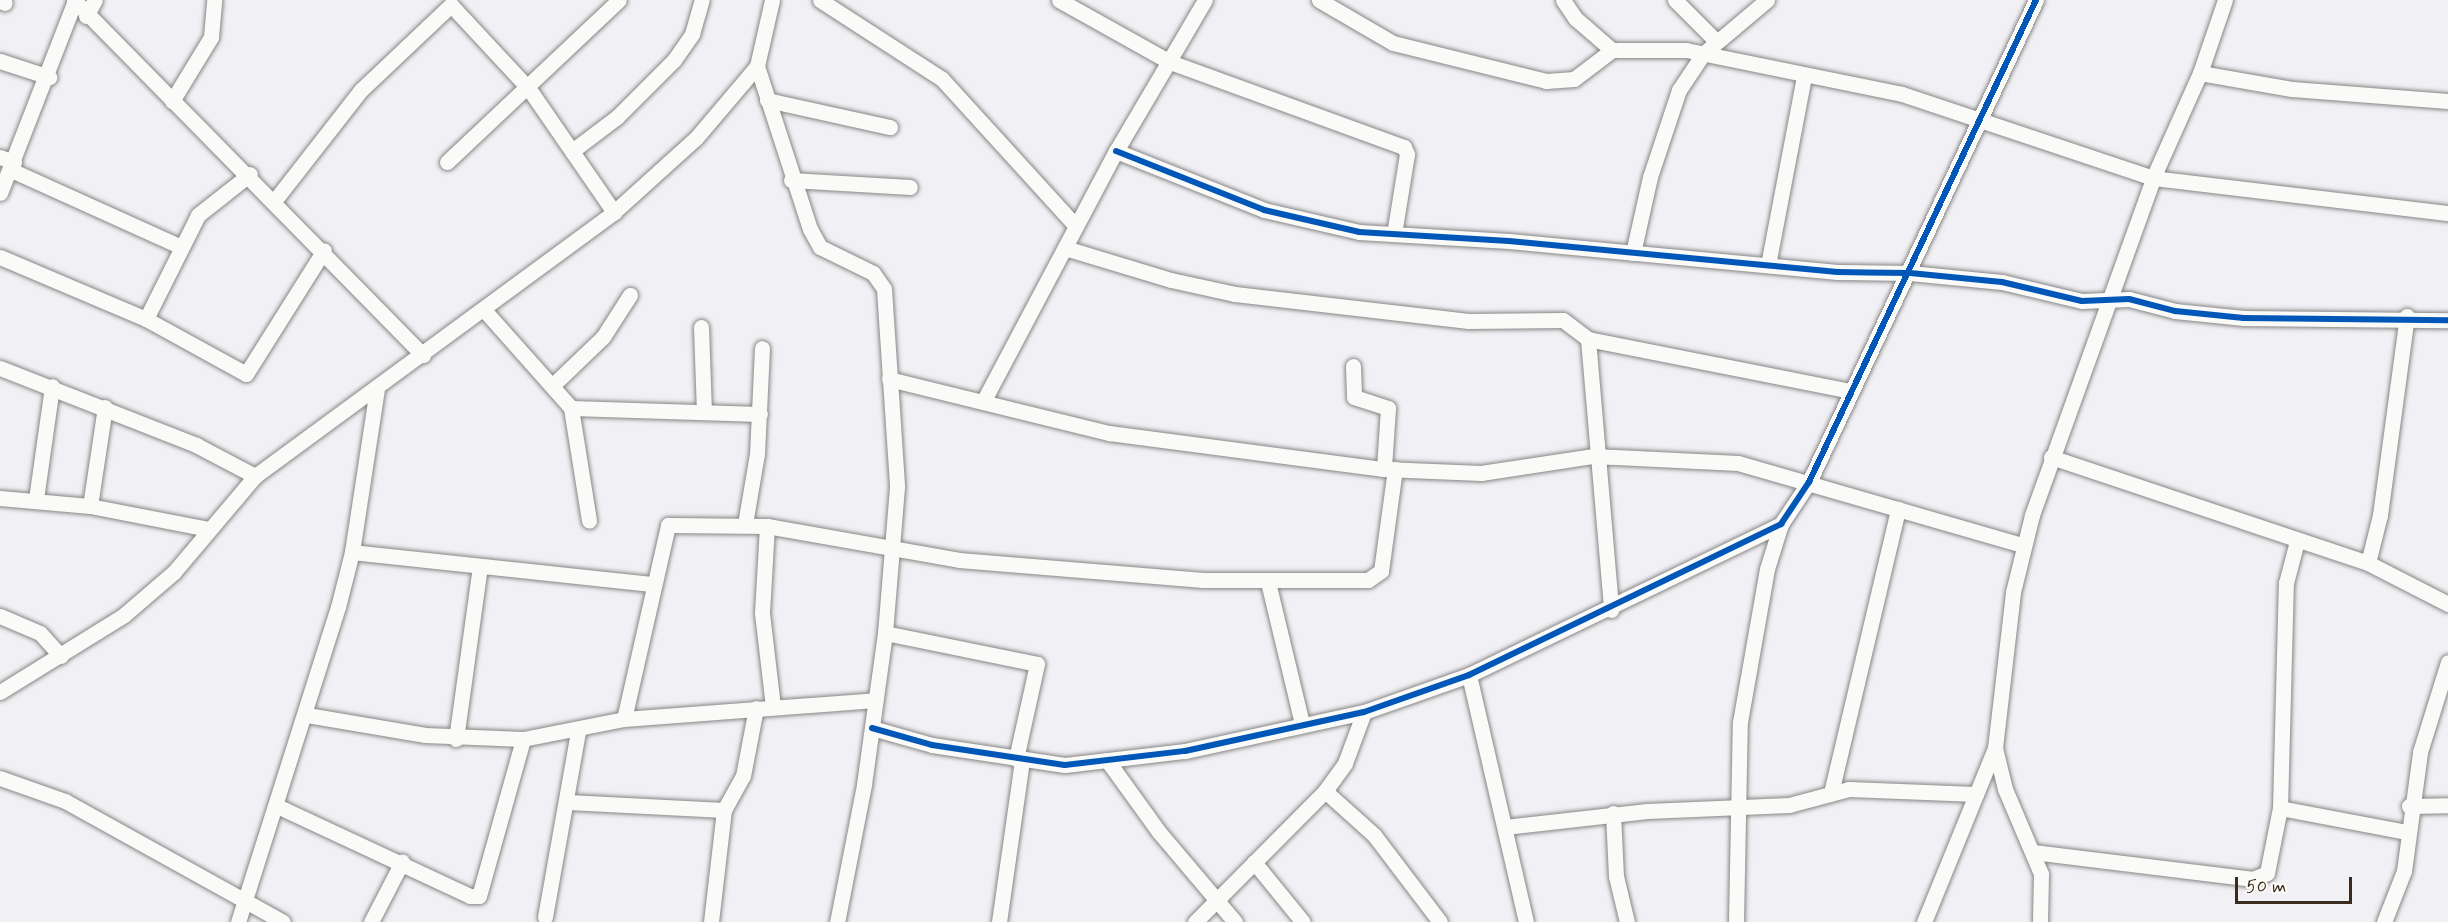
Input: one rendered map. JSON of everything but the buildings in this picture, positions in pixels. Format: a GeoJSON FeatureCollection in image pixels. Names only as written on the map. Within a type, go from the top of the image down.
{"type":"FeatureCollection","features":[{"type":"Feature","properties":{"kind":"street"},"geometry":{"type":"LineString","coordinates":[[86,16],[95,0]]}},
{"type":"Feature","properties":{"kind":"street"},"geometry":{"type":"LineString","coordinates":[[172,101],[211,37],[214,0]]}},
{"type":"Feature","properties":{"kind":"street"},"geometry":{"type":"LineString","coordinates":[[447,162],[529,89],[620,0]]}},
{"type":"Feature","properties":{"kind":"street"},"geometry":{"type":"LineString","coordinates":[[572,151],[617,117],[674,60],[692,34],[702,0]]}},
{"type":"Feature","properties":{"kind":"street"},"geometry":{"type":"LineString","coordinates":[[0,692],[124,615],[174,572],[208,528],[255,476],[485,311],[614,212],[696,138],[757,66],[772,0]]}},
{"type":"Feature","properties":{"kind":"street"},"geometry":{"type":"LineString","coordinates":[[820,0],[942,79],[1075,225]]}},
{"type":"Feature","properties":{"kind":"street"},"geometry":{"type":"LineString","coordinates":[[1059,0],[1170,62],[1404,147],[1407,153],[1394,234]]}},
{"type":"Feature","properties":{"kind":"street"},"geometry":{"type":"LineString","coordinates":[[984,400],[1075,225],[1205,0]]}},
{"type":"Feature","properties":{"kind":"street"},"geometry":{"type":"LineString","coordinates":[[1319,0],[1393,43],[1546,81],[1574,79],[1612,50]]}},
{"type":"Feature","properties":{"kind":"street"},"geometry":{"type":"LineString","coordinates":[[1563,0],[1575,18],[1612,50],[1703,54],[1902,94],[1982,117],[2153,178],[2448,213]]}},
{"type":"Feature","properties":{"kind":"street"},"geometry":{"type":"LineString","coordinates":[[1675,0],[1716,41]]}},
{"type":"Feature","properties":{"kind":"street"},"geometry":{"type":"LineString","coordinates":[[1633,253],[1671,111],[1688,72],[1716,41],[1767,0]]}},
{"type":"Feature","properties":{"kind":"street"},"geometry":{"type":"LineString","coordinates":[[1736,922],[1736,808],[1747,680],[1767,569],[1781,524],[1809,482],[1910,273],[2036,0]]}},
{"type":"Feature","properties":{"kind":"street"},"geometry":{"type":"LineString","coordinates":[[1924,922],[1995,748],[2023,545],[2051,456],[2153,178],[2200,73],[2225,0]]}},
{"type":"Feature","properties":{"kind":"street"},"geometry":{"type":"LineString","coordinates":[[75,1],[86,16],[250,174],[423,355]]}},
{"type":"Feature","properties":{"kind":"street"},"geometry":{"type":"LineString","coordinates":[[0,193],[8,163],[49,77],[75,1]]}},
{"type":"Feature","properties":{"kind":"street"},"geometry":{"type":"LineString","coordinates":[[274,200],[361,90],[451,5],[529,89],[614,212]]}},
{"type":"Feature","properties":{"kind":"street"},"geometry":{"type":"LineString","coordinates":[[0,61],[49,77]]}},
{"type":"Feature","properties":{"kind":"street"},"geometry":{"type":"LineString","coordinates":[[757,66],[791,180],[820,247],[880,281],[898,453],[893,548],[885,633],[872,728],[837,922]]}},
{"type":"Feature","properties":{"kind":"street"},"geometry":{"type":"LineString","coordinates":[[2200,73],[2292,89],[2448,101]]}},
{"type":"Feature","properties":{"kind":"street"},"geometry":{"type":"LineString","coordinates":[[1768,265],[1804,76]]}},
{"type":"Feature","properties":{"kind":"street"},"geometry":{"type":"LineString","coordinates":[[767,100],[890,126]]}},
{"type":"Feature","properties":{"kind":"street"},"geometry":{"type":"LineString","coordinates":[[1116,151],[1264,210],[1314,224],[1394,234],[2002,282],[2082,302],[2129,299],[2175,311],[2244,318],[2407,316],[2448,320]]}},
{"type":"Feature","properties":{"kind":"street"},"geometry":{"type":"LineString","coordinates":[[8,163],[179,246]]}},
{"type":"Feature","properties":{"kind":"street"},"geometry":{"type":"LineString","coordinates":[[146,319],[179,246],[213,198],[250,174]]}},
{"type":"Feature","properties":{"kind":"street"},"geometry":{"type":"LineString","coordinates":[[791,180],[910,188]]}},
{"type":"Feature","properties":{"kind":"street"},"geometry":{"type":"LineString","coordinates":[[1065,248],[1171,280],[1235,294],[1468,321],[1563,320],[1588,339],[1851,392]]}},
{"type":"Feature","properties":{"kind":"street"},"geometry":{"type":"LineString","coordinates":[[0,257],[146,319],[246,374],[324,250]]}},
{"type":"Feature","properties":{"kind":"street"},"geometry":{"type":"LineString","coordinates":[[554,384],[603,337],[630,295]]}},
{"type":"Feature","properties":{"kind":"street"},"geometry":{"type":"LineString","coordinates":[[485,311],[554,384],[571,408],[589,521]]}},
{"type":"Feature","properties":{"kind":"street"},"geometry":{"type":"LineString","coordinates":[[2368,563],[2380,515],[2407,316]]}},
{"type":"Feature","properties":{"kind":"street"},"geometry":{"type":"LineString","coordinates":[[701,327],[704,411]]}},
{"type":"Feature","properties":{"kind":"street"},"geometry":{"type":"LineString","coordinates":[[1588,339],[1594,456],[1611,610]]}},
{"type":"Feature","properties":{"kind":"street"},"geometry":{"type":"LineString","coordinates":[[746,524],[760,414],[762,348]]}},
{"type":"Feature","properties":{"kind":"street"},"geometry":{"type":"LineString","coordinates":[[624,719],[652,584],[668,525],[767,526],[959,560],[1268,582],[1377,577],[1389,469],[1388,408],[1354,398],[1353,366]]}},
{"type":"Feature","properties":{"kind":"street"},"geometry":{"type":"LineString","coordinates":[[0,368],[52,386],[196,445],[255,476]]}},
{"type":"Feature","properties":{"kind":"street"},"geometry":{"type":"LineString","coordinates":[[889,378],[984,400],[1108,433],[1389,469],[1480,473],[1594,456],[1738,463],[2023,545]]}},
{"type":"Feature","properties":{"kind":"street"},"geometry":{"type":"LineString","coordinates":[[36,499],[52,386]]}},
{"type":"Feature","properties":{"kind":"street"},"geometry":{"type":"LineString","coordinates":[[238,922],[243,900],[307,715],[352,552],[377,388]]}},
{"type":"Feature","properties":{"kind":"street"},"geometry":{"type":"LineString","coordinates":[[90,506],[105,407]]}},
{"type":"Feature","properties":{"kind":"street"},"geometry":{"type":"LineString","coordinates":[[571,408],[760,414]]}},
{"type":"Feature","properties":{"kind":"street"},"geometry":{"type":"LineString","coordinates":[[2051,456],[2297,541],[2368,563],[2448,604]]}},
{"type":"Feature","properties":{"kind":"street"},"geometry":{"type":"LineString","coordinates":[[0,498],[36,499],[90,506],[208,528]]}},
{"type":"Feature","properties":{"kind":"street"},"geometry":{"type":"LineString","coordinates":[[1831,793],[1898,509]]}},
{"type":"Feature","properties":{"kind":"street"},"geometry":{"type":"LineString","coordinates":[[872,728],[932,745],[1019,760],[1065,765],[1185,751],[1364,712],[1469,675],[1611,610],[1781,524]]}},
{"type":"Feature","properties":{"kind":"street"},"geometry":{"type":"LineString","coordinates":[[767,526],[762,613],[770,656],[773,707]]}},
{"type":"Feature","properties":{"kind":"street"},"geometry":{"type":"LineString","coordinates":[[2033,852],[2261,878],[2270,861],[2280,808],[2286,582],[2297,541]]}},
{"type":"Feature","properties":{"kind":"street"},"geometry":{"type":"LineString","coordinates":[[352,552],[652,584]]}},
{"type":"Feature","properties":{"kind":"street"},"geometry":{"type":"LineString","coordinates":[[456,739],[480,567]]}},
{"type":"Feature","properties":{"kind":"street"},"geometry":{"type":"LineString","coordinates":[[1268,582],[1302,724]]}},
{"type":"Feature","properties":{"kind":"street"},"geometry":{"type":"LineString","coordinates":[[0,616],[40,633],[61,656]]}},
{"type":"Feature","properties":{"kind":"street"},"geometry":{"type":"LineString","coordinates":[[885,633],[1037,664],[1019,760],[999,922]]}},
{"type":"Feature","properties":{"kind":"street"},"geometry":{"type":"LineString","coordinates":[[2384,922],[2404,871],[2409,806],[2430,712],[2448,662]]}},
{"type":"Feature","properties":{"kind":"street"},"geometry":{"type":"LineString","coordinates":[[1469,675],[1527,922]]}},
{"type":"Feature","properties":{"kind":"street"},"geometry":{"type":"LineString","coordinates":[[307,715],[456,739],[523,739],[578,731],[624,719],[875,700]]}},
{"type":"Feature","properties":{"kind":"street"},"geometry":{"type":"LineString","coordinates":[[711,922],[724,810],[743,776],[756,708]]}},
{"type":"Feature","properties":{"kind":"street"},"geometry":{"type":"LineString","coordinates":[[1195,922],[1325,791],[1345,763],[1364,712]]}},
{"type":"Feature","properties":{"kind":"street"},"geometry":{"type":"LineString","coordinates":[[545,916],[568,801],[578,731]]}},
{"type":"Feature","properties":{"kind":"street"},"geometry":{"type":"LineString","coordinates":[[277,806],[402,862],[470,897],[479,896],[523,739]]}},
{"type":"Feature","properties":{"kind":"street"},"geometry":{"type":"LineString","coordinates":[[1995,748],[2005,789],[2033,852],[2043,893],[2040,922]]}},
{"type":"Feature","properties":{"kind":"street"},"geometry":{"type":"LineString","coordinates":[[1107,760],[1159,832],[1235,922]]}},
{"type":"Feature","properties":{"kind":"street"},"geometry":{"type":"LineString","coordinates":[[0,778],[65,801],[283,922]]}},
{"type":"Feature","properties":{"kind":"street"},"geometry":{"type":"LineString","coordinates":[[1505,827],[1613,813],[1790,805],[1849,789],[1976,794]]}},
{"type":"Feature","properties":{"kind":"street"},"geometry":{"type":"LineString","coordinates":[[1325,791],[1374,835],[1440,922]]}},
{"type":"Feature","properties":{"kind":"street"},"geometry":{"type":"LineString","coordinates":[[568,801],[724,810]]}},
{"type":"Feature","properties":{"kind":"street"},"geometry":{"type":"LineString","coordinates":[[2409,806],[2448,805]]}},
{"type":"Feature","properties":{"kind":"street"},"geometry":{"type":"LineString","coordinates":[[2280,808],[2406,832]]}},
{"type":"Feature","properties":{"kind":"street"},"geometry":{"type":"LineString","coordinates":[[1613,813],[1616,876],[1627,922]]}},
{"type":"Feature","properties":{"kind":"street"},"geometry":{"type":"LineString","coordinates":[[371,922],[402,862]]}},
{"type":"Feature","properties":{"kind":"street"},"geometry":{"type":"LineString","coordinates":[[1254,862],[1303,922]]}},
{"type":"Feature","properties":{"kind":"cycle path"},"geometry":{"type":"LineString","coordinates":[[872,728],[932,745],[1065,765],[1185,751],[1364,712],[1469,675],[1781,524],[1809,482],[2036,0]]}},
{"type":"Feature","properties":{"kind":"cycle path"},"geometry":{"type":"LineString","coordinates":[[1116,151],[1264,210],[1359,232],[1509,241],[1838,272],[1910,273],[2002,282],[2082,301],[2129,299],[2175,311],[2244,318],[2448,320]]}}]}
